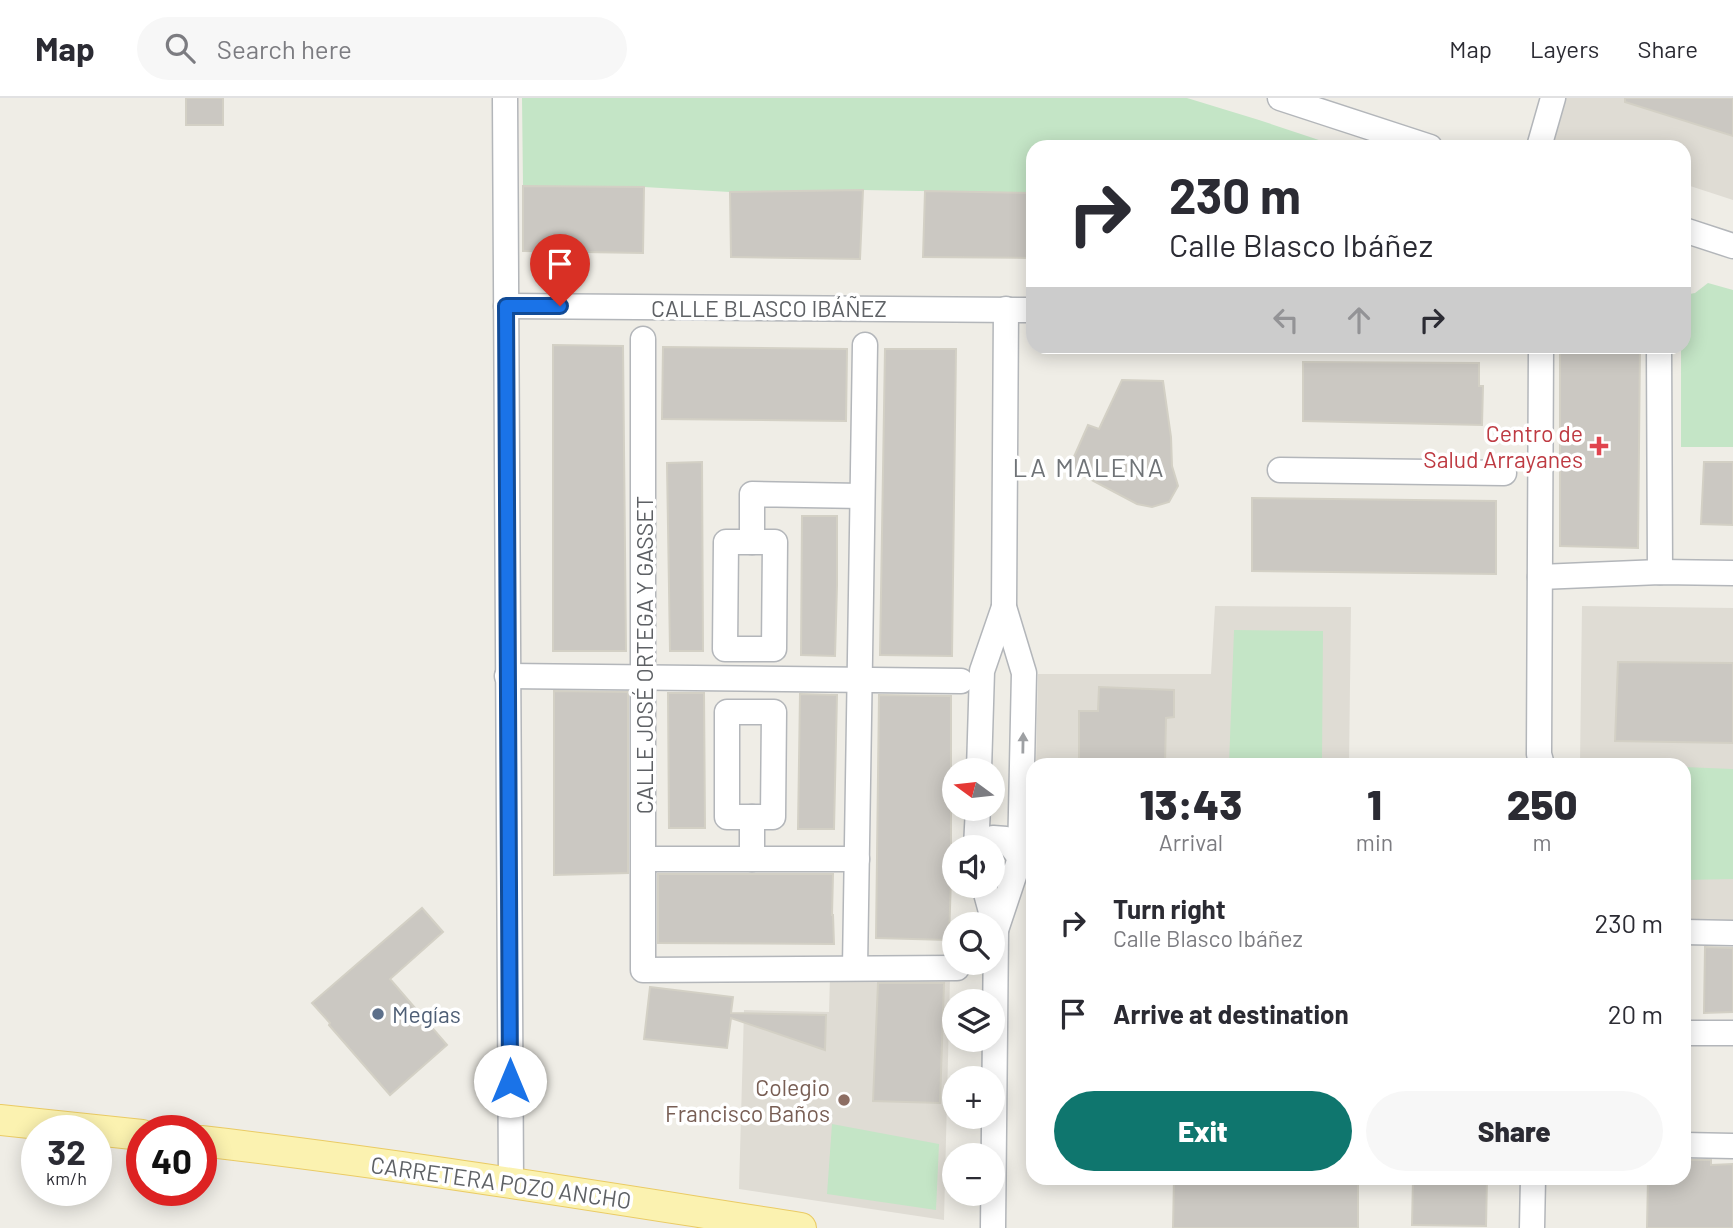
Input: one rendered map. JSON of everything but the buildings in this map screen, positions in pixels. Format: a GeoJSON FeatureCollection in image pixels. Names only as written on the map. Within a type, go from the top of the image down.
{"type":"FeatureCollection","features":[{"type":"Feature","properties":{"kind":"main road"},"geometry":{"type":"LineString","coordinates":[[0,1120],[126,1133]]}},
{"type":"Feature","properties":{"kind":"main road","name":"CARRETERA POZO ANCHO"},"geometry":{"type":"LineString","coordinates":[[217,1144],[511,1182],[801,1228]]}},
{"type":"Feature","properties":{"kind":"street"},"geometry":{"type":"LineString","coordinates":[[505,98],[511,1182]]}},
{"type":"Feature","properties":{"kind":"street"},"geometry":{"type":"LineString","coordinates":[[1280,98],[1409,140]]}},
{"type":"Feature","properties":{"kind":"street"},"geometry":{"type":"LineString","coordinates":[[1541,140],[1553,98]]}},
{"type":"Feature","properties":{"kind":"street"},"geometry":{"type":"LineString","coordinates":[[1691,232],[1733,246]]}},
{"type":"Feature","properties":{"kind":"street","name":"CALLE BLASCO IBÁÑEZ"},"geometry":{"type":"LineString","coordinates":[[506,306],[1026,310]]}},
{"type":"Feature","properties":{"kind":"street"},"geometry":{"type":"LineString","coordinates":[[1002,912],[1020,858],[1024,673],[1004,607],[1006,309]]}},
{"type":"Feature","properties":{"kind":"street","name":"CALLE JOSÉ ORTEGA Y GASSET"},"geometry":{"type":"LineString","coordinates":[[643,339],[643,970],[855,968]]}},
{"type":"Feature","properties":{"kind":"street"},"geometry":{"type":"LineString","coordinates":[[865,345],[855,968],[942,968]]}},
{"type":"Feature","properties":{"kind":"street"},"geometry":{"type":"LineString","coordinates":[[1539,758],[1541,354]]}},
{"type":"Feature","properties":{"kind":"street"},"geometry":{"type":"LineString","coordinates":[[1659,354],[1660,572]]}},
{"type":"Feature","properties":{"kind":"street"},"geometry":{"type":"LineString","coordinates":[[1280,470],[1504,473]]}},
{"type":"Feature","properties":{"kind":"street"},"geometry":{"type":"LineString","coordinates":[[752,542],[752,494],[862,496]]}},
{"type":"Feature","properties":{"kind":"street"},"geometry":{"type":"LineString","coordinates":[[726,542],[752,542],[775,542],[774,649],[725,649],[726,542]]}},
{"type":"Feature","properties":{"kind":"street"},"geometry":{"type":"LineString","coordinates":[[1540,577],[1660,572],[1733,573]]}},
{"type":"Feature","properties":{"kind":"street"},"geometry":{"type":"LineString","coordinates":[[978,758],[972,676],[1004,607]]}},
{"type":"Feature","properties":{"kind":"street"},"geometry":{"type":"LineString","coordinates":[[752,649],[752,712]]}},
{"type":"Feature","properties":{"kind":"street"},"geometry":{"type":"LineString","coordinates":[[507,676],[860,679],[972,676],[996,686],[1011,685],[1024,673]]}},
{"type":"Feature","properties":{"kind":"street"},"geometry":{"type":"LineString","coordinates":[[727,712],[752,712],[774,712],[773,817],[727,817],[727,712]]}},
{"type":"Feature","properties":{"kind":"street"},"geometry":{"type":"LineString","coordinates":[[752,817],[752,859]]}},
{"type":"Feature","properties":{"kind":"street"},"geometry":{"type":"LineString","coordinates":[[1005,839],[1020,858]]}},
{"type":"Feature","properties":{"kind":"street"},"geometry":{"type":"LineString","coordinates":[[644,859],[857,859]]}},
{"type":"Feature","properties":{"kind":"street"},"geometry":{"type":"LineString","coordinates":[[1691,932],[1733,933]]}},
{"type":"Feature","properties":{"kind":"street"},"geometry":{"type":"LineString","coordinates":[[993,1228],[996,975]]}},
{"type":"Feature","properties":{"kind":"street"},"geometry":{"type":"LineString","coordinates":[[1691,1033],[1733,1033]]}},
{"type":"Feature","properties":{"kind":"street"},"geometry":{"type":"LineString","coordinates":[[1691,1145],[1733,1146]]}},
{"type":"Feature","properties":{"kind":"street"},"geometry":{"type":"LineString","coordinates":[[1532,1228],[1533,1185]]}},
{"type":"Feature","properties":{"kind":"shaded area"},"geometry":{"type":"Polygon","coordinates":[[[1565,98],[1733,98],[1733,200],[1691,186],[1691,140],[1553,140],[1565,98]]]}},
{"type":"Feature","properties":{"kind":"shaded area"},"geometry":{"type":"Polygon","coordinates":[[[1215,606],[1351,607],[1349,758],[1036,758],[1038,674],[1211,674],[1215,606]]]}},
{"type":"Feature","properties":{"kind":"shaded area"},"geometry":{"type":"Polygon","coordinates":[[[1582,606],[1733,608],[1733,924],[1691,924],[1691,758],[1580,758],[1582,606]]]}},
{"type":"Feature","properties":{"kind":"shaded area","name":"Colegio Francisco Baños"},"geometry":{"type":"Polygon","coordinates":[[[830,976],[950,978],[950,989],[942,989],[942,1052],[948,1052],[948,1066],[942,1066],[942,1129],[946,1129],[946,1143],[942,1143],[944,1220],[739,1189],[744,1010],[829,1012],[830,976]]]}},
{"type":"Feature","properties":{"kind":"green space"},"geometry":{"type":"Polygon","coordinates":[[[522,98],[1187,98],[1319,140],[1026,140],[1026,193],[863,190],[730,192],[644,187],[523,186],[522,98]]]}},
{"type":"Feature","properties":{"kind":"green space"},"geometry":{"type":"Polygon","coordinates":[[[1708,283],[1733,290],[1733,447],[1681,447],[1681,354],[1691,354],[1691,294],[1708,283]]]}},
{"type":"Feature","properties":{"kind":"green space"},"geometry":{"type":"Polygon","coordinates":[[[1234,630],[1323,631],[1322,758],[1229,758],[1234,630]]]}},
{"type":"Feature","properties":{"kind":"green space"},"geometry":{"type":"Polygon","coordinates":[[[1691,767],[1733,769],[1733,879],[1691,880],[1691,767]]]}},
{"type":"Feature","properties":{"kind":"green space"},"geometry":{"type":"Polygon","coordinates":[[[832,1124],[939,1144],[936,1210],[827,1194],[832,1124]]]}},
{"type":"Feature","properties":{"kind":"place","name":"Centro de Salud Arrayanes"},"geometry":{"type":"Point","coordinates":[1599,446]}},
{"type":"Feature","properties":{"kind":"place","name":"Megías"},"geometry":{"type":"Point","coordinates":[378,1014]}},
{"type":"Feature","properties":{"kind":"place","name":"Colegio Francisco Baños"},"geometry":{"type":"Point","coordinates":[844,1100]}},
{"type":"Feature","properties":{"kind":"district","name":"LA MALENA"},"geometry":{"type":"Point","coordinates":[1089,466]}},
{"type":"Feature","properties":{"kind":"route"},"geometry":{"type":"LineString","coordinates":[[510,1081],[506,306],[560,306]]}}]}
